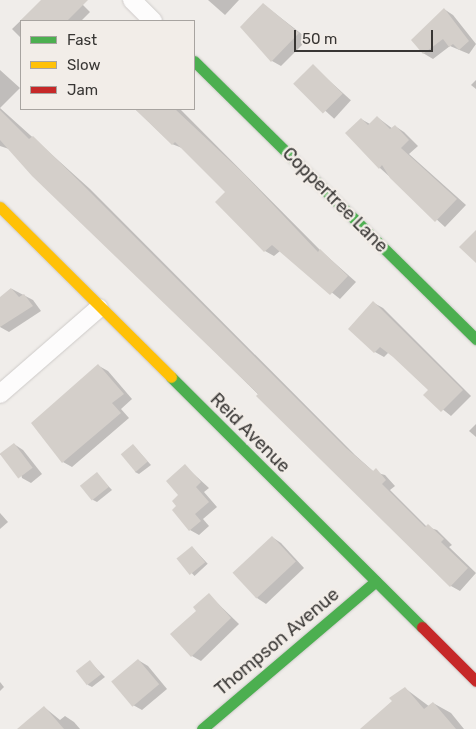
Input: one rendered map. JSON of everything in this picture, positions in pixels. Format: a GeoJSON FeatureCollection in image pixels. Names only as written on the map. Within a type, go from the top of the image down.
{"type":"FeatureCollection","features":[{"type":"Feature","properties":{"kind":"street"},"geometry":{"type":"LineString","coordinates":[[132,0],[152,20]]}},
{"type":"Feature","properties":{"kind":"street","name":"Coppertree Lane"},"geometry":{"type":"LineString","coordinates":[[195,62],[476,339]]}},
{"type":"Feature","properties":{"kind":"street","name":"Reid Avenue"},"geometry":{"type":"LineString","coordinates":[[0,207],[99,308],[476,681]]}},
{"type":"Feature","properties":{"kind":"street"},"geometry":{"type":"LineString","coordinates":[[0,394],[99,308]]}},
{"type":"Feature","properties":{"kind":"street","name":"Thompson Avenue"},"geometry":{"type":"LineString","coordinates":[[202,729],[376,581]]}},
{"type":"Feature","properties":{"kind":"building"},"geometry":{"type":"Polygon","coordinates":[[[41,0],[88,0],[68,20],[21,20],[41,0]]]}},
{"type":"Feature","properties":{"kind":"building"},"geometry":{"type":"Polygon","coordinates":[[[263,3],[299,33],[271,62],[240,27],[263,3]]]}},
{"type":"Feature","properties":{"kind":"building"},"geometry":{"type":"Polygon","coordinates":[[[444,8],[469,41],[459,50],[453,44],[449,47],[443,39],[423,54],[411,40],[444,8]]]}},
{"type":"Feature","properties":{"kind":"building"},"geometry":{"type":"Polygon","coordinates":[[[313,64],[343,94],[323,113],[293,84],[313,64]]]}},
{"type":"Feature","properties":{"kind":"building"},"geometry":{"type":"Polygon","coordinates":[[[0,110],[29,139],[33,136],[346,448],[373,471],[376,468],[386,480],[382,484],[425,527],[428,524],[444,539],[441,542],[468,568],[450,587],[256,396],[258,394],[32,176],[0,140],[0,110]]]}},
{"type":"Feature","properties":{"kind":"building"},"geometry":{"type":"Polygon","coordinates":[[[136,110],[176,110],[244,174],[318,252],[320,249],[348,276],[330,295],[272,245],[264,252],[215,202],[225,192],[175,142],[172,145],[136,110]]]}},
{"type":"Feature","properties":{"kind":"building"},"geometry":{"type":"Polygon","coordinates":[[[377,116],[390,129],[395,125],[409,140],[401,148],[457,199],[435,222],[390,178],[382,165],[379,169],[345,133],[361,118],[368,125],[377,116]]]}},
{"type":"Feature","properties":{"kind":"building"},"geometry":{"type":"Polygon","coordinates":[[[476,230],[476,263],[459,247],[476,230]]]}},
{"type":"Feature","properties":{"kind":"building"},"geometry":{"type":"Polygon","coordinates":[[[11,288],[19,297],[24,294],[33,306],[0,327],[0,297],[11,288]]]}},
{"type":"Feature","properties":{"kind":"building"},"geometry":{"type":"Polygon","coordinates":[[[373,301],[463,390],[441,412],[423,395],[428,390],[393,357],[380,347],[374,353],[348,329],[373,301]]]}},
{"type":"Feature","properties":{"kind":"building"},"geometry":{"type":"Polygon","coordinates":[[[98,364],[124,394],[112,403],[121,413],[62,463],[31,423],[98,364]]]}},
{"type":"Feature","properties":{"kind":"building"},"geometry":{"type":"Polygon","coordinates":[[[14,443],[33,468],[18,479],[0,454],[14,443]]]}},
{"type":"Feature","properties":{"kind":"building"},"geometry":{"type":"Polygon","coordinates":[[[133,444],[148,462],[136,472],[121,454],[133,444]]]}},
{"type":"Feature","properties":{"kind":"building"},"geometry":{"type":"Polygon","coordinates":[[[185,464],[201,482],[196,487],[209,502],[195,514],[201,521],[189,531],[172,510],[176,506],[172,501],[178,495],[166,481],[185,464]]]}},
{"type":"Feature","properties":{"kind":"building"},"geometry":{"type":"Polygon","coordinates":[[[97,472],[109,487],[92,501],[80,486],[97,472]]]}},
{"type":"Feature","properties":{"kind":"building"},"geometry":{"type":"Polygon","coordinates":[[[272,536],[296,562],[256,598],[233,573],[272,536]]]}},
{"type":"Feature","properties":{"kind":"building"},"geometry":{"type":"Polygon","coordinates":[[[192,546],[205,562],[190,575],[176,559],[192,546]]]}},
{"type":"Feature","properties":{"kind":"building"},"geometry":{"type":"Polygon","coordinates":[[[209,593],[231,618],[191,657],[170,634],[196,611],[193,607],[209,593]]]}},
{"type":"Feature","properties":{"kind":"building"},"geometry":{"type":"Polygon","coordinates":[[[138,659],[159,684],[132,707],[111,681],[138,659]]]}},
{"type":"Feature","properties":{"kind":"building"},"geometry":{"type":"Polygon","coordinates":[[[90,660],[101,674],[87,685],[76,671],[90,660]]]}},
{"type":"Feature","properties":{"kind":"building"},"geometry":{"type":"Polygon","coordinates":[[[405,687],[424,709],[433,702],[456,729],[360,729],[392,701],[389,698],[405,687]]]}},
{"type":"Feature","properties":{"kind":"building"},"geometry":{"type":"Polygon","coordinates":[[[44,706],[64,729],[17,729],[44,706]]]}},
{"type":"Feature","properties":{"kind":"traffic: fast"},"geometry":{"type":"LineString","coordinates":[[195,62],[476,339]]}},
{"type":"Feature","properties":{"kind":"traffic: fast"},"geometry":{"type":"LineString","coordinates":[[171,377],[422,627]]}},
{"type":"Feature","properties":{"kind":"traffic: fast"},"geometry":{"type":"LineString","coordinates":[[202,729],[376,581]]}},
{"type":"Feature","properties":{"kind":"traffic: slow"},"geometry":{"type":"LineString","coordinates":[[0,207],[171,377]]}},
{"type":"Feature","properties":{"kind":"traffic: jam"},"geometry":{"type":"LineString","coordinates":[[422,627],[476,681]]}}]}
